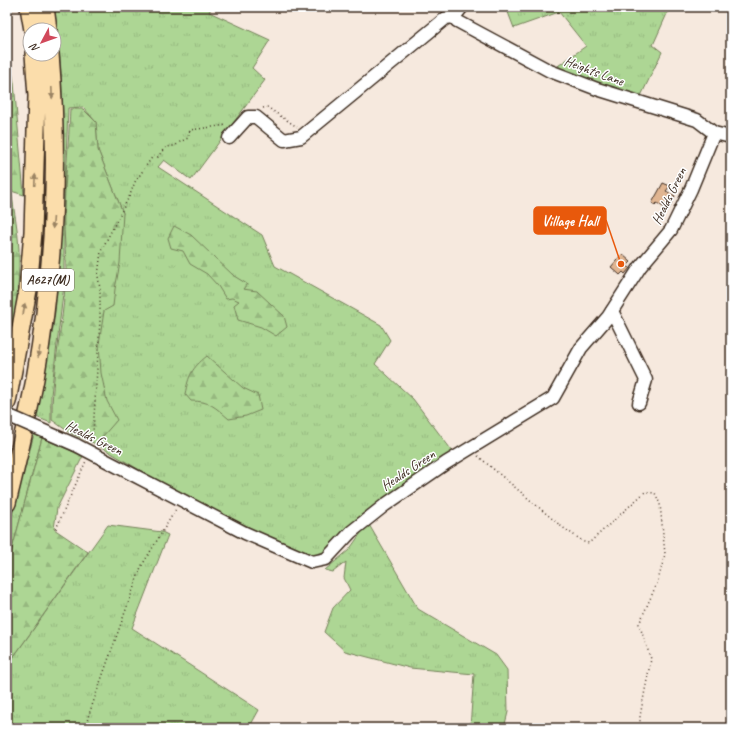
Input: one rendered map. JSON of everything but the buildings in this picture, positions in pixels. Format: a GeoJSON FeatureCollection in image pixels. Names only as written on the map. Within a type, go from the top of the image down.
{"type":"FeatureCollection","features":[{"type":"Feature","properties":{"kind":"highway"},"geometry":{"type":"LineString","coordinates":[[29,7],[32,22]]}},
{"type":"Feature","properties":{"kind":"highway"},"geometry":{"type":"LineString","coordinates":[[45,7],[47,22]]}},
{"type":"Feature","properties":{"kind":"highway","name":"A627(M)"},"geometry":{"type":"LineString","coordinates":[[7,402],[28,290],[33,232],[37,96],[35,62]]}},
{"type":"Feature","properties":{"kind":"highway","name":"A627(M)"},"geometry":{"type":"LineString","coordinates":[[7,503],[24,434],[35,378],[44,318],[50,261],[54,208],[54,149],[50,62]]}},
{"type":"Feature","properties":{"kind":"street"},"geometry":{"type":"LineString","coordinates":[[229,138],[248,116],[256,117],[284,140],[301,137],[446,18],[454,17],[462,7]]}},
{"type":"Feature","properties":{"kind":"street","name":"Heights Lane"},"geometry":{"type":"LineString","coordinates":[[454,17],[457,21],[550,71],[597,89],[697,120],[714,133],[731,136]]}},
{"type":"Feature","properties":{"kind":"street","name":"Healds Green"},"geometry":{"type":"LineString","coordinates":[[7,415],[85,447],[245,533],[312,562],[326,559],[351,532],[385,505],[446,463],[553,398],[580,348],[612,311],[640,267],[671,230],[691,189],[714,133]]}},
{"type":"Feature","properties":{"kind":"street"},"geometry":{"type":"LineString","coordinates":[[612,311],[646,380],[638,403]]}},
{"type":"Feature","properties":{"kind":"path"},"geometry":{"type":"LineString","coordinates":[[260,110],[267,107],[306,133]]}},
{"type":"Feature","properties":{"kind":"path"},"geometry":{"type":"LineString","coordinates":[[56,529],[85,447],[93,433],[100,320],[100,289],[98,276],[101,251],[130,195],[135,182],[153,156],[158,157],[162,150],[167,146],[175,146],[188,138],[190,130],[229,125]]}},
{"type":"Feature","properties":{"kind":"path"},"geometry":{"type":"LineString","coordinates":[[470,448],[562,527],[584,542],[589,543],[601,534],[645,492],[655,493],[660,504],[665,554],[658,581],[639,624],[651,659],[640,716],[640,728]]}},
{"type":"Feature","properties":{"kind":"path"},"geometry":{"type":"LineString","coordinates":[[86,728],[88,717],[141,567],[182,500]]}},
{"type":"Feature","properties":{"kind":"green space"},"geometry":{"type":"Polygon","coordinates":[[[54,7],[212,7],[209,12],[270,40],[252,68],[265,80],[191,180],[164,160],[158,167],[262,235],[275,266],[381,325],[390,340],[375,364],[413,399],[453,452],[406,482],[358,519],[324,552],[313,556],[296,550],[185,497],[96,444],[95,321],[123,213],[98,150],[96,122],[83,107],[68,108],[64,209],[64,285],[51,395],[51,423],[36,417],[55,314],[61,222],[63,168],[63,114],[60,62],[62,62],[62,22],[56,22],[54,7]]]}},
{"type":"Feature","properties":{"kind":"green space"},"geometry":{"type":"Polygon","coordinates":[[[506,7],[670,7],[653,45],[662,52],[640,98],[555,68],[586,46],[559,12],[514,28],[506,7]]]}},
{"type":"Feature","properties":{"kind":"green space"},"geometry":{"type":"Polygon","coordinates":[[[7,45],[14,83],[24,195],[11,191],[18,235],[19,266],[7,384],[7,45]]]}},
{"type":"Feature","properties":{"kind":"green space"},"geometry":{"type":"Polygon","coordinates":[[[70,109],[83,109],[96,122],[98,150],[123,213],[120,263],[113,306],[104,311],[99,344],[101,373],[107,401],[117,420],[96,444],[70,433],[52,420],[53,387],[66,278],[64,212],[70,109]]]}},
{"type":"Feature","properties":{"kind":"green space"},"geometry":{"type":"Polygon","coordinates":[[[174,226],[191,235],[234,276],[247,284],[243,289],[257,291],[284,316],[287,327],[276,336],[261,327],[238,320],[234,305],[239,301],[232,298],[226,299],[218,286],[207,274],[190,264],[183,251],[171,248],[168,238],[174,226]]]}},
{"type":"Feature","properties":{"kind":"green space"},"geometry":{"type":"Polygon","coordinates":[[[207,356],[243,388],[258,395],[261,410],[246,416],[229,419],[220,411],[208,404],[198,401],[191,401],[185,394],[188,382],[194,369],[207,356]]]}},
{"type":"Feature","properties":{"kind":"green space"},"geometry":{"type":"Polygon","coordinates":[[[34,434],[42,438],[7,568],[7,534],[34,434]]]}},
{"type":"Feature","properties":{"kind":"green space"},"geometry":{"type":"Polygon","coordinates":[[[42,438],[83,456],[57,508],[54,529],[88,552],[7,666],[7,568],[42,438]]]}},
{"type":"Feature","properties":{"kind":"green space"},"geometry":{"type":"Polygon","coordinates":[[[368,523],[418,609],[496,655],[507,670],[508,712],[504,728],[470,728],[474,674],[410,668],[345,651],[324,632],[333,608],[350,590],[344,578],[346,562],[333,572],[325,570],[349,550],[368,523]]]}},
{"type":"Feature","properties":{"kind":"green space"},"geometry":{"type":"Polygon","coordinates":[[[108,525],[162,532],[168,535],[132,628],[259,710],[249,728],[7,728],[7,666],[108,525]]]}},
{"type":"Feature","properties":{"kind":"place","name":"Village Hall"},"geometry":{"type":"Point","coordinates":[621,264]}}]}
